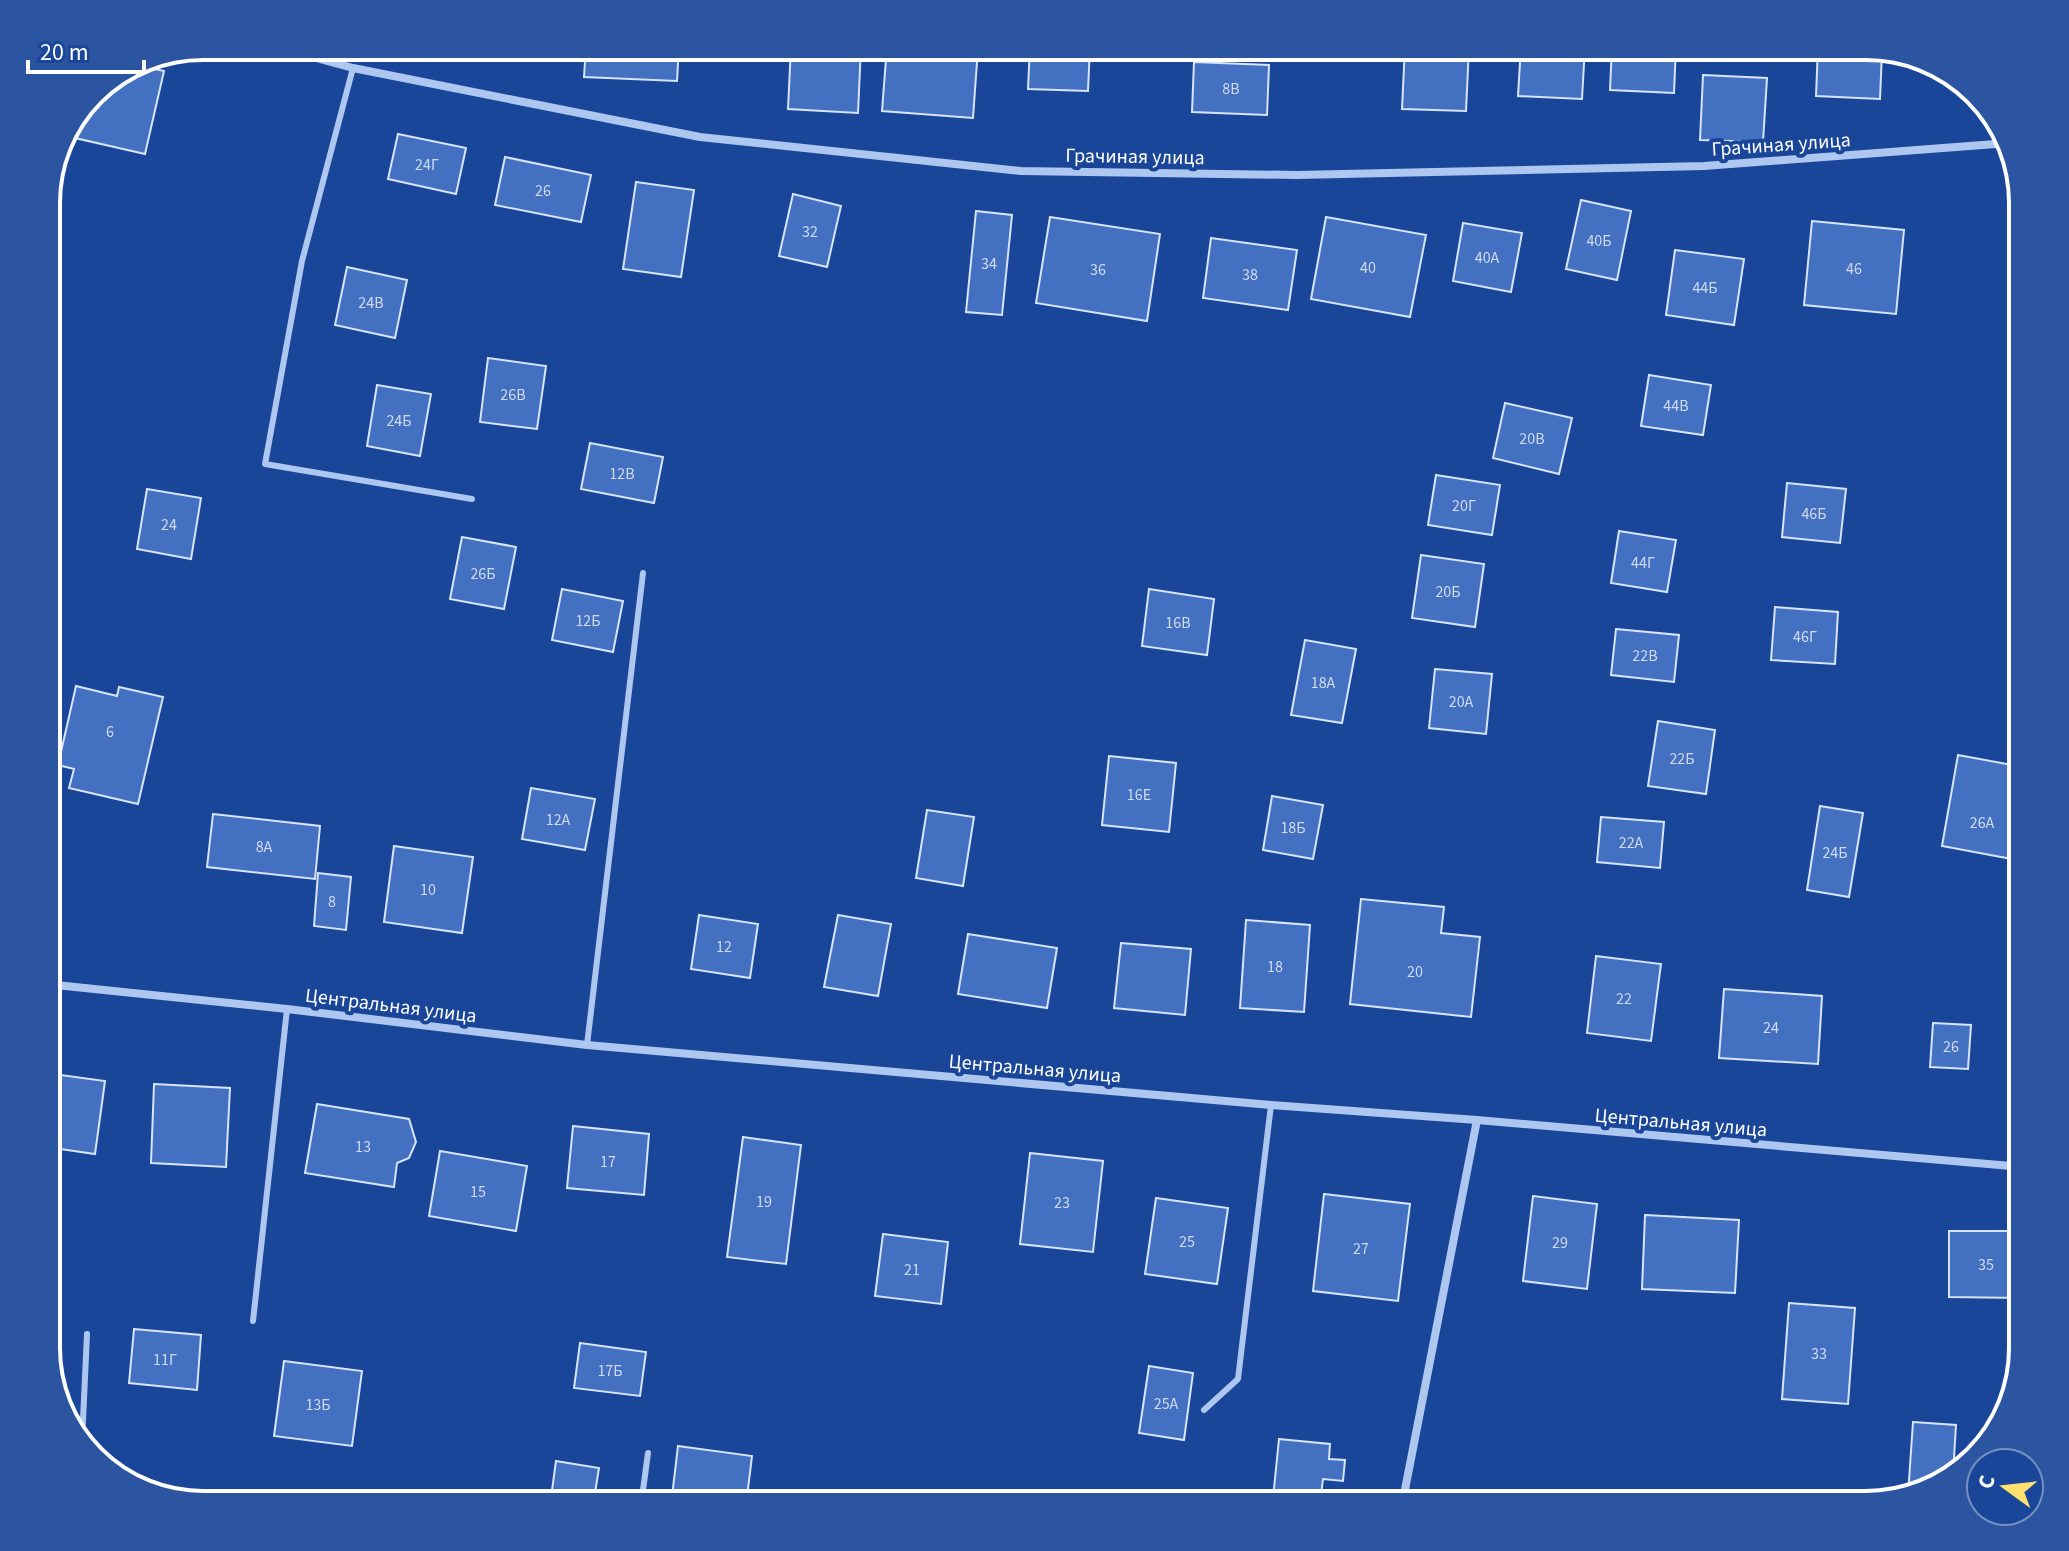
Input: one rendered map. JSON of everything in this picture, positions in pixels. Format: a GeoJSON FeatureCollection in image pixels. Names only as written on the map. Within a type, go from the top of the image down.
{"type":"FeatureCollection","features":[{"type":"Feature","properties":{"kind":"street","name":"Грачиная улица"},"geometry":{"type":"LineString","coordinates":[[324,60],[700,137],[1021,171],[1297,175],[1704,166],[1996,144]]}},
{"type":"Feature","properties":{"kind":"street","name":"Центральная улица"},"geometry":{"type":"LineString","coordinates":[[60,985],[587,1045],[2009,1166]]}},
{"type":"Feature","properties":{"kind":"street"},"geometry":{"type":"LineString","coordinates":[[1405,1491],[1477,1120]]}},
{"type":"Feature","properties":{"kind":"lane"},"geometry":{"type":"LineString","coordinates":[[353,68],[302,261],[265,464],[472,499]]}},
{"type":"Feature","properties":{"kind":"lane"},"geometry":{"type":"LineString","coordinates":[[587,1045],[643,573]]}},
{"type":"Feature","properties":{"kind":"lane"},"geometry":{"type":"LineString","coordinates":[[253,1321],[287,1009]]}},
{"type":"Feature","properties":{"kind":"lane"},"geometry":{"type":"LineString","coordinates":[[1204,1410],[1238,1379],[1271,1105]]}},
{"type":"Feature","properties":{"kind":"lane"},"geometry":{"type":"LineString","coordinates":[[83,1425],[87,1334]]}},
{"type":"Feature","properties":{"kind":"lane"},"geometry":{"type":"LineString","coordinates":[[643,1491],[648,1453]]}},
{"type":"Feature","properties":{"kind":"building"},"geometry":{"type":"Polygon","coordinates":[[[585,60],[678,60],[677,81],[584,77],[585,60]]]}},
{"type":"Feature","properties":{"kind":"building"},"geometry":{"type":"Polygon","coordinates":[[[790,60],[860,60],[858,113],[788,109],[790,60]]]}},
{"type":"Feature","properties":{"kind":"building"},"geometry":{"type":"Polygon","coordinates":[[[886,60],[977,60],[973,118],[882,111],[886,60]]]}},
{"type":"Feature","properties":{"kind":"building"},"geometry":{"type":"Polygon","coordinates":[[[1029,60],[1089,60],[1088,91],[1028,89],[1029,60]]]}},
{"type":"Feature","properties":{"kind":"building"},"geometry":{"type":"Polygon","coordinates":[[[1404,60],[1468,60],[1466,111],[1402,109],[1404,60]]]}},
{"type":"Feature","properties":{"kind":"building"},"geometry":{"type":"Polygon","coordinates":[[[1520,60],[1584,60],[1582,99],[1518,96],[1520,60]]]}},
{"type":"Feature","properties":{"kind":"building"},"geometry":{"type":"Polygon","coordinates":[[[1611,60],[1675,60],[1674,93],[1610,90],[1611,60]]]}},
{"type":"Feature","properties":{"kind":"building"},"geometry":{"type":"Polygon","coordinates":[[[1817,60],[1882,61],[1880,99],[1816,96],[1817,60]]]}},
{"type":"Feature","properties":{"kind":"building"},"geometry":{"type":"Polygon","coordinates":[[[1194,62],[1269,65],[1267,115],[1192,112],[1194,62]]]}},
{"type":"Feature","properties":{"kind":"building"},"geometry":{"type":"Polygon","coordinates":[[[155,69],[164,71],[145,154],[76,138],[102,102],[124,84],[155,69]]]}},
{"type":"Feature","properties":{"kind":"building"},"geometry":{"type":"Polygon","coordinates":[[[1703,75],[1767,78],[1763,142],[1700,140],[1703,75]]]}},
{"type":"Feature","properties":{"kind":"building"},"geometry":{"type":"Polygon","coordinates":[[[398,134],[466,148],[456,194],[388,179],[398,134]]]}},
{"type":"Feature","properties":{"kind":"building"},"geometry":{"type":"Polygon","coordinates":[[[505,157],[591,175],[581,222],[495,205],[505,157]]]}},
{"type":"Feature","properties":{"kind":"building"},"geometry":{"type":"Polygon","coordinates":[[[636,182],[694,190],[681,277],[623,269],[636,182]]]}},
{"type":"Feature","properties":{"kind":"building"},"geometry":{"type":"Polygon","coordinates":[[[793,194],[841,206],[827,267],[779,256],[793,194]]]}},
{"type":"Feature","properties":{"kind":"building"},"geometry":{"type":"Polygon","coordinates":[[[1581,200],[1631,211],[1617,280],[1566,269],[1581,200]]]}},
{"type":"Feature","properties":{"kind":"building"},"geometry":{"type":"Polygon","coordinates":[[[976,211],[1012,215],[1002,315],[966,312],[976,211]]]}},
{"type":"Feature","properties":{"kind":"building"},"geometry":{"type":"Polygon","coordinates":[[[1050,217],[1160,234],[1147,321],[1036,303],[1050,217]]]}},
{"type":"Feature","properties":{"kind":"building"},"geometry":{"type":"Polygon","coordinates":[[[1326,217],[1426,235],[1410,317],[1311,299],[1326,217]]]}},
{"type":"Feature","properties":{"kind":"building"},"geometry":{"type":"Polygon","coordinates":[[[1812,221],[1904,230],[1896,314],[1804,305],[1812,221]]]}},
{"type":"Feature","properties":{"kind":"building"},"geometry":{"type":"Polygon","coordinates":[[[1463,223],[1522,233],[1511,292],[1453,281],[1463,223]]]}},
{"type":"Feature","properties":{"kind":"building"},"geometry":{"type":"Polygon","coordinates":[[[1211,238],[1297,250],[1288,310],[1203,298],[1211,238]]]}},
{"type":"Feature","properties":{"kind":"building"},"geometry":{"type":"Polygon","coordinates":[[[1675,250],[1744,259],[1734,325],[1666,315],[1675,250]]]}},
{"type":"Feature","properties":{"kind":"building"},"geometry":{"type":"Polygon","coordinates":[[[347,267],[407,280],[395,338],[335,325],[347,267]]]}},
{"type":"Feature","properties":{"kind":"building"},"geometry":{"type":"Polygon","coordinates":[[[488,358],[546,366],[537,429],[480,422],[488,358]]]}},
{"type":"Feature","properties":{"kind":"building"},"geometry":{"type":"Polygon","coordinates":[[[1649,375],[1711,385],[1703,435],[1641,426],[1649,375]]]}},
{"type":"Feature","properties":{"kind":"building"},"geometry":{"type":"Polygon","coordinates":[[[377,385],[431,394],[420,456],[367,446],[377,385]]]}},
{"type":"Feature","properties":{"kind":"building"},"geometry":{"type":"Polygon","coordinates":[[[1505,403],[1572,418],[1559,474],[1493,458],[1505,403]]]}},
{"type":"Feature","properties":{"kind":"building"},"geometry":{"type":"Polygon","coordinates":[[[590,443],[663,457],[654,503],[581,489],[590,443]]]}},
{"type":"Feature","properties":{"kind":"building"},"geometry":{"type":"Polygon","coordinates":[[[1436,475],[1500,485],[1492,535],[1428,525],[1436,475]]]}},
{"type":"Feature","properties":{"kind":"building"},"geometry":{"type":"Polygon","coordinates":[[[1787,483],[1846,489],[1840,543],[1782,537],[1787,483]]]}},
{"type":"Feature","properties":{"kind":"building"},"geometry":{"type":"Polygon","coordinates":[[[147,489],[201,498],[191,559],[137,549],[147,489]]]}},
{"type":"Feature","properties":{"kind":"building"},"geometry":{"type":"Polygon","coordinates":[[[1619,531],[1676,540],[1667,592],[1611,583],[1619,531]]]}},
{"type":"Feature","properties":{"kind":"building"},"geometry":{"type":"Polygon","coordinates":[[[462,537],[516,547],[504,609],[450,599],[462,537]]]}},
{"type":"Feature","properties":{"kind":"building"},"geometry":{"type":"Polygon","coordinates":[[[1421,555],[1484,564],[1475,627],[1412,618],[1421,555]]]}},
{"type":"Feature","properties":{"kind":"building"},"geometry":{"type":"Polygon","coordinates":[[[562,589],[623,601],[613,652],[552,640],[562,589]]]}},
{"type":"Feature","properties":{"kind":"building"},"geometry":{"type":"Polygon","coordinates":[[[1149,589],[1214,599],[1207,655],[1142,646],[1149,589]]]}},
{"type":"Feature","properties":{"kind":"building"},"geometry":{"type":"Polygon","coordinates":[[[1775,607],[1838,612],[1835,664],[1771,660],[1775,607]]]}},
{"type":"Feature","properties":{"kind":"building"},"geometry":{"type":"Polygon","coordinates":[[[1616,629],[1679,635],[1674,682],[1611,675],[1616,629]]]}},
{"type":"Feature","properties":{"kind":"building"},"geometry":{"type":"Polygon","coordinates":[[[1305,640],[1356,649],[1342,723],[1291,715],[1305,640]]]}},
{"type":"Feature","properties":{"kind":"building"},"geometry":{"type":"Polygon","coordinates":[[[1435,669],[1492,674],[1486,734],[1429,728],[1435,669]]]}},
{"type":"Feature","properties":{"kind":"building"},"geometry":{"type":"Polygon","coordinates":[[[76,686],[117,696],[119,687],[163,697],[138,804],[69,788],[74,769],[60,766],[76,686]]]}},
{"type":"Feature","properties":{"kind":"building"},"geometry":{"type":"Polygon","coordinates":[[[1658,721],[1715,730],[1706,794],[1648,786],[1658,721]]]}},
{"type":"Feature","properties":{"kind":"building"},"geometry":{"type":"Polygon","coordinates":[[[1958,755],[2009,764],[2009,858],[1942,846],[1958,755]]]}},
{"type":"Feature","properties":{"kind":"building"},"geometry":{"type":"Polygon","coordinates":[[[1109,756],[1176,763],[1169,832],[1102,825],[1109,756]]]}},
{"type":"Feature","properties":{"kind":"building"},"geometry":{"type":"Polygon","coordinates":[[[531,788],[595,799],[585,850],[522,839],[531,788]]]}},
{"type":"Feature","properties":{"kind":"building"},"geometry":{"type":"Polygon","coordinates":[[[1272,796],[1323,805],[1313,859],[1263,850],[1272,796]]]}},
{"type":"Feature","properties":{"kind":"building"},"geometry":{"type":"Polygon","coordinates":[[[1820,806],[1863,813],[1849,897],[1807,890],[1820,806]]]}},
{"type":"Feature","properties":{"kind":"building"},"geometry":{"type":"Polygon","coordinates":[[[927,810],[974,817],[963,886],[916,878],[927,810]]]}},
{"type":"Feature","properties":{"kind":"building"},"geometry":{"type":"Polygon","coordinates":[[[213,814],[320,826],[315,879],[207,867],[213,814]]]}},
{"type":"Feature","properties":{"kind":"building"},"geometry":{"type":"Polygon","coordinates":[[[1601,817],[1664,822],[1660,868],[1597,862],[1601,817]]]}},
{"type":"Feature","properties":{"kind":"building"},"geometry":{"type":"Polygon","coordinates":[[[394,846],[473,857],[462,933],[384,922],[394,846]]]}},
{"type":"Feature","properties":{"kind":"building"},"geometry":{"type":"Polygon","coordinates":[[[318,873],[351,877],[346,930],[314,926],[318,873]]]}},
{"type":"Feature","properties":{"kind":"building"},"geometry":{"type":"Polygon","coordinates":[[[1361,899],[1444,907],[1441,933],[1480,937],[1471,1017],[1350,1004],[1361,899]]]}},
{"type":"Feature","properties":{"kind":"building"},"geometry":{"type":"Polygon","coordinates":[[[699,915],[758,924],[750,978],[691,969],[699,915]]]}},
{"type":"Feature","properties":{"kind":"building"},"geometry":{"type":"Polygon","coordinates":[[[838,915],[891,924],[878,996],[824,987],[838,915]]]}},
{"type":"Feature","properties":{"kind":"building"},"geometry":{"type":"Polygon","coordinates":[[[1246,920],[1310,925],[1304,1012],[1240,1008],[1246,920]]]}},
{"type":"Feature","properties":{"kind":"building"},"geometry":{"type":"Polygon","coordinates":[[[968,934],[1057,948],[1047,1008],[958,994],[968,934]]]}},
{"type":"Feature","properties":{"kind":"building"},"geometry":{"type":"Polygon","coordinates":[[[1121,943],[1191,949],[1185,1015],[1114,1008],[1121,943]]]}},
{"type":"Feature","properties":{"kind":"building"},"geometry":{"type":"Polygon","coordinates":[[[1596,956],[1661,964],[1651,1041],[1587,1033],[1596,956]]]}},
{"type":"Feature","properties":{"kind":"building"},"geometry":{"type":"Polygon","coordinates":[[[1724,989],[1822,996],[1818,1064],[1719,1058],[1724,989]]]}},
{"type":"Feature","properties":{"kind":"building"},"geometry":{"type":"Polygon","coordinates":[[[1933,1023],[1971,1025],[1968,1069],[1930,1067],[1933,1023]]]}},
{"type":"Feature","properties":{"kind":"building"},"geometry":{"type":"Polygon","coordinates":[[[60,1075],[105,1081],[95,1154],[60,1149],[60,1075]]]}},
{"type":"Feature","properties":{"kind":"building"},"geometry":{"type":"Polygon","coordinates":[[[154,1084],[230,1088],[226,1167],[151,1163],[154,1084]]]}},
{"type":"Feature","properties":{"kind":"building"},"geometry":{"type":"Polygon","coordinates":[[[317,1104],[409,1119],[416,1142],[409,1158],[397,1163],[394,1187],[305,1173],[317,1104]]]}},
{"type":"Feature","properties":{"kind":"building"},"geometry":{"type":"Polygon","coordinates":[[[573,1126],[649,1134],[644,1195],[567,1188],[573,1126]]]}},
{"type":"Feature","properties":{"kind":"building"},"geometry":{"type":"Polygon","coordinates":[[[743,1137],[801,1145],[786,1264],[727,1257],[743,1137]]]}},
{"type":"Feature","properties":{"kind":"building"},"geometry":{"type":"Polygon","coordinates":[[[440,1151],[527,1166],[516,1231],[429,1216],[440,1151]]]}},
{"type":"Feature","properties":{"kind":"building"},"geometry":{"type":"Polygon","coordinates":[[[1030,1153],[1103,1161],[1093,1252],[1020,1244],[1030,1153]]]}},
{"type":"Feature","properties":{"kind":"building"},"geometry":{"type":"Polygon","coordinates":[[[1324,1194],[1410,1204],[1398,1301],[1313,1291],[1324,1194]]]}},
{"type":"Feature","properties":{"kind":"building"},"geometry":{"type":"Polygon","coordinates":[[[1533,1196],[1597,1204],[1587,1289],[1523,1281],[1533,1196]]]}},
{"type":"Feature","properties":{"kind":"building"},"geometry":{"type":"Polygon","coordinates":[[[1156,1198],[1228,1208],[1217,1284],[1145,1274],[1156,1198]]]}},
{"type":"Feature","properties":{"kind":"building"},"geometry":{"type":"Polygon","coordinates":[[[1645,1215],[1739,1220],[1735,1293],[1642,1289],[1645,1215]]]}},
{"type":"Feature","properties":{"kind":"building"},"geometry":{"type":"Polygon","coordinates":[[[1949,1231],[2009,1231],[2009,1298],[1949,1297],[1949,1231]]]}},
{"type":"Feature","properties":{"kind":"building"},"geometry":{"type":"Polygon","coordinates":[[[883,1234],[948,1242],[941,1304],[875,1296],[883,1234]]]}},
{"type":"Feature","properties":{"kind":"building"},"geometry":{"type":"Polygon","coordinates":[[[1789,1303],[1855,1308],[1848,1404],[1782,1399],[1789,1303]]]}},
{"type":"Feature","properties":{"kind":"building"},"geometry":{"type":"Polygon","coordinates":[[[134,1329],[201,1335],[197,1390],[129,1383],[134,1329]]]}},
{"type":"Feature","properties":{"kind":"building"},"geometry":{"type":"Polygon","coordinates":[[[580,1343],[646,1352],[640,1396],[574,1388],[580,1343]]]}},
{"type":"Feature","properties":{"kind":"building"},"geometry":{"type":"Polygon","coordinates":[[[284,1361],[362,1371],[352,1446],[274,1436],[284,1361]]]}},
{"type":"Feature","properties":{"kind":"building"},"geometry":{"type":"Polygon","coordinates":[[[1149,1366],[1193,1373],[1184,1440],[1139,1433],[1149,1366]]]}},
{"type":"Feature","properties":{"kind":"building"},"geometry":{"type":"Polygon","coordinates":[[[1913,1422],[1956,1425],[1956,1458],[1937,1472],[1909,1484],[1913,1422]]]}},
{"type":"Feature","properties":{"kind":"building"},"geometry":{"type":"Polygon","coordinates":[[[1279,1439],[1330,1444],[1329,1459],[1345,1460],[1343,1481],[1323,1479],[1321,1491],[1274,1491],[1279,1439]]]}},
{"type":"Feature","properties":{"kind":"building"},"geometry":{"type":"Polygon","coordinates":[[[678,1446],[752,1456],[748,1491],[673,1491],[678,1446]]]}},
{"type":"Feature","properties":{"kind":"building"},"geometry":{"type":"Polygon","coordinates":[[[556,1461],[599,1468],[595,1491],[552,1491],[556,1461]]]}}]}
